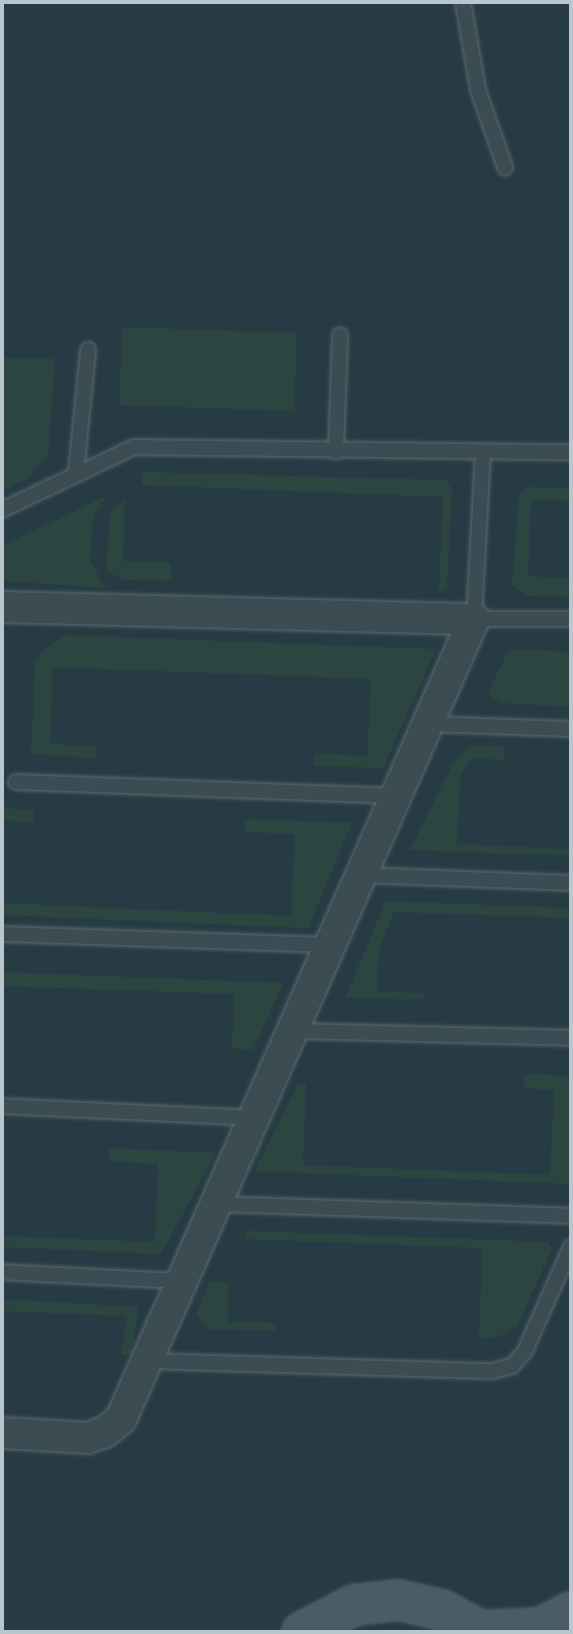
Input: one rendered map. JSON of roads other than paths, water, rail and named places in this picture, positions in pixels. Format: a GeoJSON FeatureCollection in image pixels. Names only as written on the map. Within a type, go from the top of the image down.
{"type":"FeatureCollection","features":[{"type":"Feature","properties":{"kind":"main road"},"geometry":{"type":"LineString","coordinates":[[302,1632],[354,1605],[398,1600],[442,1609],[481,1632],[541,1628],[571,1612]]}},
{"type":"Feature","properties":{"kind":"street"},"geometry":{"type":"LineString","coordinates":[[2,607],[474,618],[121,1419],[105,1432],[88,1438],[2,1433]]}},
{"type":"Feature","properties":{"kind":"lane"},"geometry":{"type":"LineString","coordinates":[[463,2],[478,90],[505,167]]}},
{"type":"Feature","properties":{"kind":"lane"},"geometry":{"type":"LineString","coordinates":[[337,452],[340,335]]}},
{"type":"Feature","properties":{"kind":"lane"},"geometry":{"type":"LineString","coordinates":[[76,473],[88,350]]}},
{"type":"Feature","properties":{"kind":"lane"},"geometry":{"type":"LineString","coordinates":[[2,510],[134,447],[337,452],[571,452]]}},
{"type":"Feature","properties":{"kind":"lane"},"geometry":{"type":"LineString","coordinates":[[483,452],[474,618],[571,619]]}},
{"type":"Feature","properties":{"kind":"lane"},"geometry":{"type":"LineString","coordinates":[[428,724],[571,729]]}},
{"type":"Feature","properties":{"kind":"lane"},"geometry":{"type":"LineString","coordinates":[[16,782],[397,796]]}},
{"type":"Feature","properties":{"kind":"lane"},"geometry":{"type":"LineString","coordinates":[[362,875],[571,883]]}},
{"type":"Feature","properties":{"kind":"lane"},"geometry":{"type":"LineString","coordinates":[[2,934],[331,945]]}},
{"type":"Feature","properties":{"kind":"lane"},"geometry":{"type":"LineString","coordinates":[[294,1031],[571,1038]]}},
{"type":"Feature","properties":{"kind":"lane"},"geometry":{"type":"LineString","coordinates":[[2,1107],[255,1118]]}},
{"type":"Feature","properties":{"kind":"lane"},"geometry":{"type":"LineString","coordinates":[[217,1204],[571,1216]]}},
{"type":"Feature","properties":{"kind":"lane"},"geometry":{"type":"LineString","coordinates":[[148,1361],[492,1371],[512,1366],[524,1351],[571,1247]]}},
{"type":"Feature","properties":{"kind":"lane"},"geometry":{"type":"LineString","coordinates":[[2,1272],[184,1281]]}}]}
